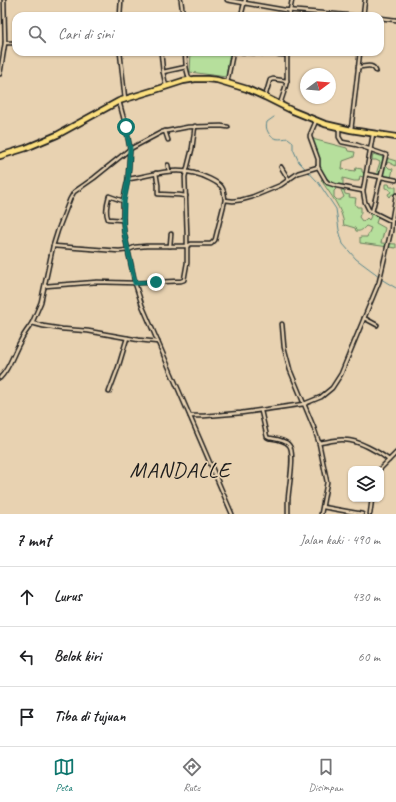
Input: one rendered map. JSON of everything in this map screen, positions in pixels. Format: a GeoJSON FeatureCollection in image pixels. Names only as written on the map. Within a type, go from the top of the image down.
{"type":"FeatureCollection","features":[{"type":"Feature","properties":{"kind":"main road"},"geometry":{"type":"LineString","coordinates":[[0,156],[56,135],[119,101],[189,79],[207,79],[227,83],[247,89],[316,121],[351,130],[396,137]]}},
{"type":"Feature","properties":{"kind":"street"},"geometry":{"type":"LineString","coordinates":[[0,74],[5,43],[4,0]]}},
{"type":"Feature","properties":{"kind":"street"},"geometry":{"type":"LineString","coordinates":[[120,12],[121,0]]}},
{"type":"Feature","properties":{"kind":"street"},"geometry":{"type":"LineString","coordinates":[[181,0],[182,12]]}},
{"type":"Feature","properties":{"kind":"street"},"geometry":{"type":"LineString","coordinates":[[227,0],[289,10],[312,12]]}},
{"type":"Feature","properties":{"kind":"street"},"geometry":{"type":"LineString","coordinates":[[289,10],[292,0]]}},
{"type":"Feature","properties":{"kind":"street"},"geometry":{"type":"LineString","coordinates":[[364,12],[365,0]]}},
{"type":"Feature","properties":{"kind":"street"},"geometry":{"type":"LineString","coordinates":[[242,12],[244,2]]}},
{"type":"Feature","properties":{"kind":"street"},"geometry":{"type":"LineString","coordinates":[[384,18],[396,20]]}},
{"type":"Feature","properties":{"kind":"street"},"geometry":{"type":"LineString","coordinates":[[5,43],[12,43]]}},
{"type":"Feature","properties":{"kind":"street"},"geometry":{"type":"LineString","coordinates":[[120,56],[125,99]]}},
{"type":"Feature","properties":{"kind":"street"},"geometry":{"type":"LineString","coordinates":[[161,56],[166,86]]}},
{"type":"Feature","properties":{"kind":"street"},"geometry":{"type":"LineString","coordinates":[[185,56],[189,79]]}},
{"type":"Feature","properties":{"kind":"street"},"geometry":{"type":"LineString","coordinates":[[227,83],[232,56]]}},
{"type":"Feature","properties":{"kind":"street"},"geometry":{"type":"LineString","coordinates":[[280,105],[287,81],[287,56]]}},
{"type":"Feature","properties":{"kind":"street"},"geometry":{"type":"LineString","coordinates":[[351,130],[359,56]]}},
{"type":"Feature","properties":{"kind":"street"},"geometry":{"type":"LineString","coordinates":[[358,67],[371,66],[376,71]]}},
{"type":"Feature","properties":{"kind":"street"},"geometry":{"type":"LineString","coordinates":[[163,72],[186,67]]}},
{"type":"Feature","properties":{"kind":"street"},"geometry":{"type":"LineString","coordinates":[[265,97],[270,80],[287,81]]}},
{"type":"Feature","properties":{"kind":"street"},"geometry":{"type":"LineString","coordinates":[[119,101],[130,149],[123,220],[124,232],[135,283],[142,305],[232,514]]}},
{"type":"Feature","properties":{"kind":"street"},"geometry":{"type":"LineString","coordinates":[[316,121],[310,137],[318,159],[318,167],[325,180],[328,183],[337,186],[363,191]]}},
{"type":"Feature","properties":{"kind":"street"},"geometry":{"type":"LineString","coordinates":[[45,286],[97,282],[135,283],[184,280],[187,246],[185,177],[192,149],[195,126]]}},
{"type":"Feature","properties":{"kind":"street"},"geometry":{"type":"LineString","coordinates":[[0,378],[14,357],[20,342],[32,323],[41,302],[53,246],[62,218],[74,192],[130,149],[165,131],[195,126],[228,127]]}},
{"type":"Feature","properties":{"kind":"street"},"geometry":{"type":"LineString","coordinates":[[339,127],[339,137],[342,142],[357,145],[386,155],[372,212]]}},
{"type":"Feature","properties":{"kind":"street"},"geometry":{"type":"LineString","coordinates":[[165,131],[168,140]]}},
{"type":"Feature","properties":{"kind":"street"},"geometry":{"type":"LineString","coordinates":[[373,134],[363,191],[365,202],[372,212],[392,220],[396,219]]}},
{"type":"Feature","properties":{"kind":"street"},"geometry":{"type":"LineString","coordinates":[[168,165],[169,171]]}},
{"type":"Feature","properties":{"kind":"street"},"geometry":{"type":"LineString","coordinates":[[281,167],[289,180]]}},
{"type":"Feature","properties":{"kind":"street"},"geometry":{"type":"LineString","coordinates":[[225,200],[241,200],[281,185],[298,173],[318,167]]}},
{"type":"Feature","properties":{"kind":"street"},"geometry":{"type":"LineString","coordinates":[[53,246],[119,251],[146,246],[187,246],[190,244],[212,244],[225,200],[224,191],[221,185],[202,175],[186,171],[169,171],[128,179]]}},
{"type":"Feature","properties":{"kind":"street"},"geometry":{"type":"LineString","coordinates":[[156,173],[158,194],[186,196]]}},
{"type":"Feature","properties":{"kind":"street"},"geometry":{"type":"LineString","coordinates":[[366,174],[396,180]]}},
{"type":"Feature","properties":{"kind":"street"},"geometry":{"type":"LineString","coordinates":[[190,416],[222,415],[261,411],[304,404],[327,393],[342,374],[379,282],[391,231],[396,195]]}},
{"type":"Feature","properties":{"kind":"street"},"geometry":{"type":"LineString","coordinates":[[123,220],[108,219],[106,217],[106,205],[109,196],[124,201]]}},
{"type":"Feature","properties":{"kind":"street"},"geometry":{"type":"LineString","coordinates":[[170,246],[171,234]]}},
{"type":"Feature","properties":{"kind":"street"},"geometry":{"type":"LineString","coordinates":[[364,318],[377,325]]}},
{"type":"Feature","properties":{"kind":"street"},"geometry":{"type":"LineString","coordinates":[[32,323],[62,329],[82,330],[158,342]]}},
{"type":"Feature","properties":{"kind":"street"},"geometry":{"type":"LineString","coordinates":[[282,324],[284,347],[290,370],[319,443],[327,482],[321,514]]}},
{"type":"Feature","properties":{"kind":"street"},"geometry":{"type":"LineString","coordinates":[[109,392],[118,368],[126,338]]}},
{"type":"Feature","properties":{"kind":"street"},"geometry":{"type":"LineString","coordinates":[[261,411],[267,437],[285,442],[289,445],[291,450],[292,462],[288,514]]}},
{"type":"Feature","properties":{"kind":"street"},"geometry":{"type":"LineString","coordinates":[[319,443],[345,440],[350,441],[363,445],[385,456],[389,460]]}},
{"type":"Feature","properties":{"kind":"street"},"geometry":{"type":"LineString","coordinates":[[383,466],[396,453]]}},
{"type":"Feature","properties":{"kind":"street"},"geometry":{"type":"LineString","coordinates":[[370,514],[372,502]]}},
{"type":"Feature","properties":{"kind":"street"},"geometry":{"type":"LineString","coordinates":[[323,506],[362,514]]}},
{"type":"Feature","properties":{"kind":"green space"},"geometry":{"type":"Polygon","coordinates":[[[191,56],[229,56],[226,77],[190,72],[191,56]]]}},
{"type":"Feature","properties":{"kind":"green space"},"geometry":{"type":"Polygon","coordinates":[[[310,137],[347,148],[348,151],[355,152],[354,157],[343,161],[342,169],[355,171],[356,168],[362,169],[362,172],[367,173],[366,178],[360,176],[359,181],[354,181],[343,178],[343,185],[352,187],[351,189],[332,183],[319,170],[319,161],[310,137]]]}},
{"type":"Feature","properties":{"kind":"green space"},"geometry":{"type":"Polygon","coordinates":[[[373,154],[396,161],[396,166],[388,162],[386,165],[393,169],[391,178],[376,174],[380,162],[372,160],[373,154]]]}},
{"type":"Feature","properties":{"kind":"green space"},"geometry":{"type":"Polygon","coordinates":[[[323,178],[336,189],[334,191],[334,197],[337,200],[344,197],[341,190],[344,190],[345,194],[350,195],[349,197],[356,198],[355,204],[357,207],[361,207],[359,217],[362,221],[367,218],[369,220],[371,216],[369,214],[371,212],[374,215],[377,214],[378,217],[376,223],[385,228],[381,243],[396,244],[396,248],[360,243],[360,237],[367,237],[371,228],[366,226],[362,230],[356,231],[355,228],[344,226],[339,208],[321,180],[323,178]]]}},
{"type":"Feature","properties":{"kind":"green space"},"geometry":{"type":"Polygon","coordinates":[[[385,184],[389,184],[390,187],[396,187],[396,195],[392,194],[390,197],[389,196],[388,194],[391,192],[389,189],[385,188],[385,184]]]}},
{"type":"Feature","properties":{"kind":"waterway"},"geometry":{"type":"LineString","coordinates":[[274,117],[267,122],[266,126],[268,132],[274,138],[288,138],[293,142],[293,149],[299,162],[318,182],[336,209],[343,244],[356,259],[379,276]]}},
{"type":"Feature","properties":{"kind":"waterway"},"geometry":{"type":"LineString","coordinates":[[381,279],[396,288]]}},
{"type":"Feature","properties":{"kind":"district","name":"MANDALLE"},"geometry":{"type":"Point","coordinates":[180,470]}},
{"type":"Feature","properties":{"kind":"route"},"geometry":{"type":"LineString","coordinates":[[126,127],[130,149],[128,179],[126,183],[124,201],[124,232],[135,283],[156,282]]}}]}
